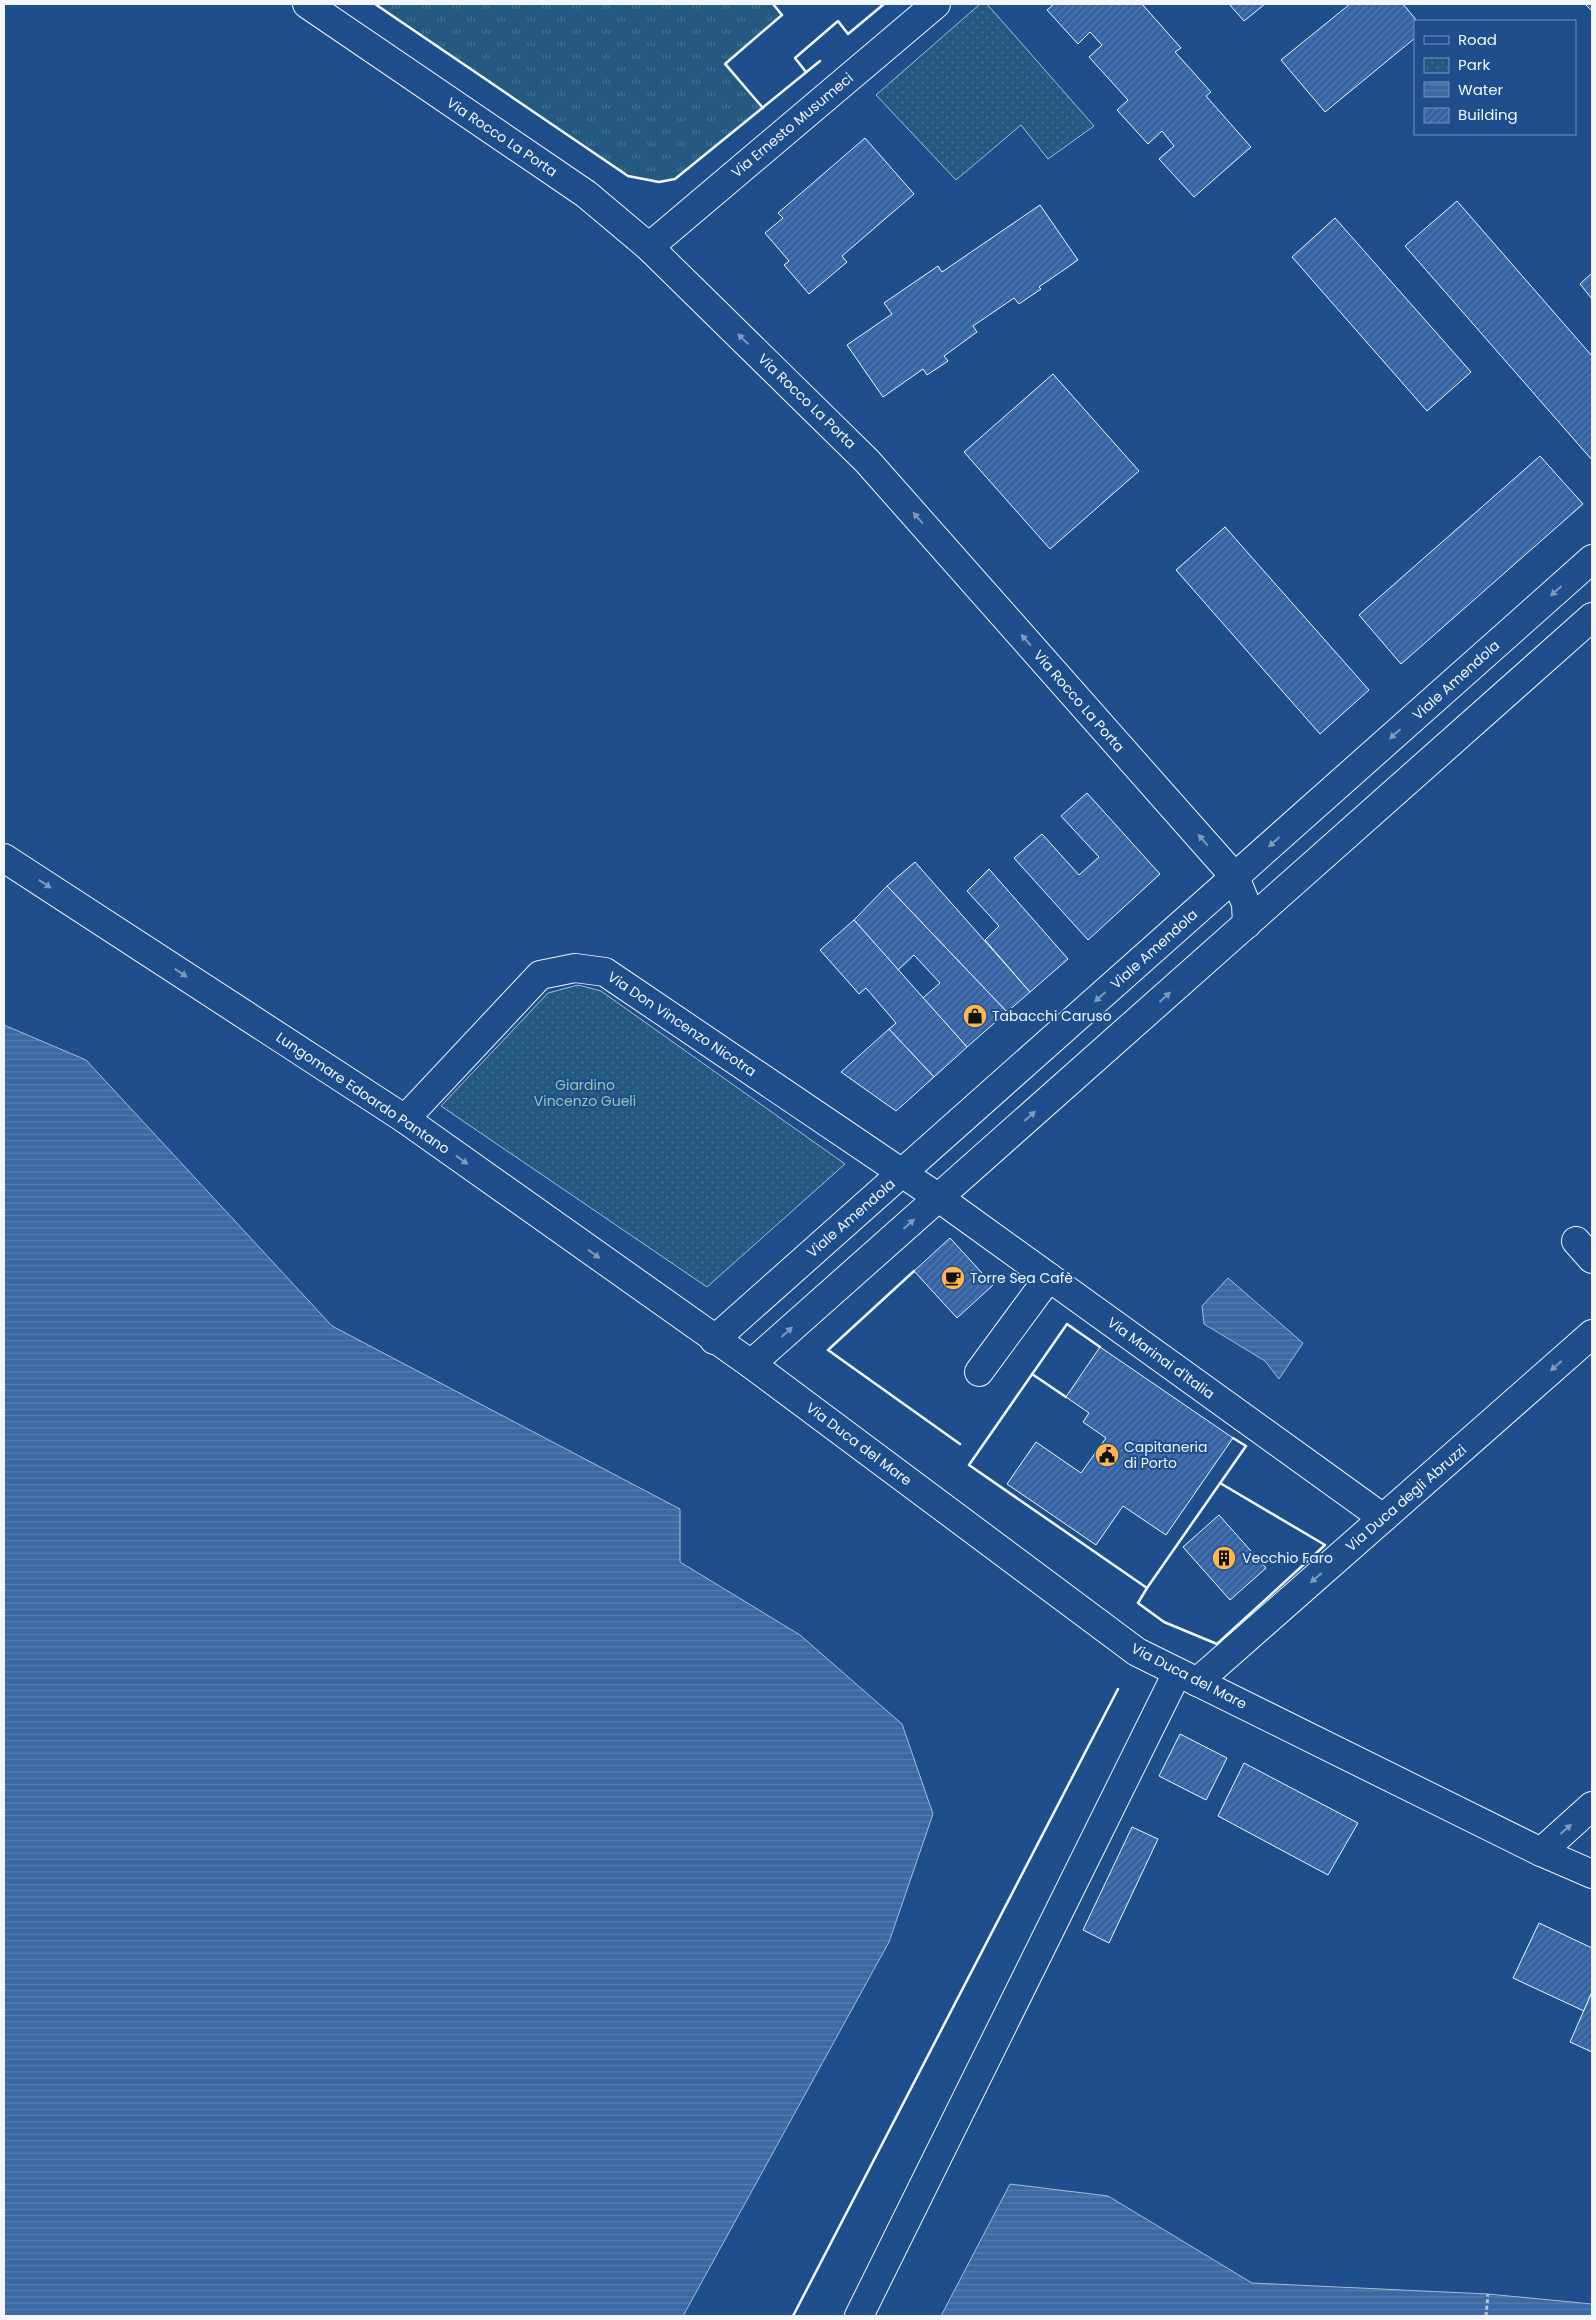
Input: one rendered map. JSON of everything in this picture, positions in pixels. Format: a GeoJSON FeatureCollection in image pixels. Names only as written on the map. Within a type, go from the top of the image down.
{"type":"FeatureCollection","features":[{"type":"Feature","properties":{"kind":"street","name":"Via Rocco La Porta"},"geometry":{"type":"LineString","coordinates":[[307,4],[586,194],[649,247],[867,460],[1235,877],[1246,904],[1247,924]]}},
{"type":"Feature","properties":{"kind":"street","name":"Via Ernesto Musumeci"},"geometry":{"type":"LineString","coordinates":[[649,247],[936,4]]}},
{"type":"Feature","properties":{"kind":"street","name":"Viale Amendola"},"geometry":{"type":"LineString","coordinates":[[714,1340],[1592,559]]}},
{"type":"Feature","properties":{"kind":"street"},"geometry":{"type":"LineString","coordinates":[[751,1364],[1592,617]]}},
{"type":"Feature","properties":{"kind":"street","name":"Lungomare Edoardo Pantano"},"geometry":{"type":"LineString","coordinates":[[4,858],[405,1119],[714,1340],[751,1364]]}},
{"type":"Feature","properties":{"kind":"street","name":"Via Don Vincenzo Nicotra"},"geometry":{"type":"LineString","coordinates":[[405,1119],[540,975],[575,968],[605,972],[939,1198]]}},
{"type":"Feature","properties":{"kind":"street","name":"Via Marinai d'Italia"},"geometry":{"type":"LineString","coordinates":[[939,1198],[1383,1518]]}},
{"type":"Feature","properties":{"kind":"street"},"geometry":{"type":"LineString","coordinates":[[979,1372],[1049,1278]]}},
{"type":"Feature","properties":{"kind":"street","name":"Via Duca degli Abruzzi"},"geometry":{"type":"LineString","coordinates":[[1187,1677],[1383,1518],[1592,1334]]}},
{"type":"Feature","properties":{"kind":"street","name":"Via Duca del Mare"},"geometry":{"type":"LineString","coordinates":[[751,1364],[1137,1652],[1540,1852],[1592,1874]]}},
{"type":"Feature","properties":{"kind":"street"},"geometry":{"type":"LineString","coordinates":[[859,2316],[1187,1677]]}},
{"type":"Feature","properties":{"kind":"street"},"geometry":{"type":"LineString","coordinates":[[1540,1852],[1592,1806]]}},
{"type":"Feature","properties":{"kind":"path"},"geometry":{"type":"LineString","coordinates":[[1486,2316],[1488,2294]]}},
{"type":"Feature","properties":{"kind":"green space"},"geometry":{"type":"Polygon","coordinates":[[[375,4],[773,4],[782,15],[726,63],[763,108],[675,179],[659,182],[628,176],[375,4]]]}},
{"type":"Feature","properties":{"kind":"green space"},"geometry":{"type":"Polygon","coordinates":[[[980,4],[987,4],[1094,126],[1048,159],[1021,125],[956,180],[876,95],[980,4]]]}},
{"type":"Feature","properties":{"kind":"green space","name":"Giardino Vincenzo Gueli"},"geometry":{"type":"Polygon","coordinates":[[[578,985],[601,991],[845,1164],[707,1287],[441,1106],[548,993],[578,985]]]}},
{"type":"Feature","properties":{"kind":"water"},"geometry":{"type":"Polygon","coordinates":[[[4,1025],[86,1060],[332,1326],[680,1509],[680,1562],[800,1635],[902,1724],[933,1814],[889,1942],[683,2316],[4,2316],[4,1025]]]}},
{"type":"Feature","properties":{"kind":"water"},"geometry":{"type":"Polygon","coordinates":[[[1228,1278],[1303,1343],[1279,1379],[1265,1361],[1204,1324],[1202,1306],[1228,1278]]]}},
{"type":"Feature","properties":{"kind":"water"},"geometry":{"type":"Polygon","coordinates":[[[1010,2184],[1108,2196],[1252,2283],[1488,2294],[1592,2304],[1592,2316],[941,2316],[1010,2184]]]}},
{"type":"Feature","properties":{"kind":"building"},"geometry":{"type":"Polygon","coordinates":[[[1054,4],[1142,4],[1181,48],[1175,52],[1211,92],[1206,96],[1251,147],[1194,197],[1159,159],[1174,146],[1162,131],[1148,144],[1117,110],[1128,100],[1089,57],[1102,45],[1090,32],[1078,44],[1047,10],[1054,4]]]}},
{"type":"Feature","properties":{"kind":"building"},"geometry":{"type":"Polygon","coordinates":[[[1229,4],[1265,4],[1244,21],[1229,4]]]}},
{"type":"Feature","properties":{"kind":"building"},"geometry":{"type":"Polygon","coordinates":[[[1350,4],[1403,4],[1416,20],[1414,20],[1414,39],[1325,112],[1281,60],[1350,4]]]}},
{"type":"Feature","properties":{"kind":"building"},"geometry":{"type":"Polygon","coordinates":[[[1585,4],[1592,4],[1592,11],[1585,4]]]}},
{"type":"Feature","properties":{"kind":"building"},"geometry":{"type":"Polygon","coordinates":[[[865,138],[914,194],[842,256],[847,262],[809,294],[784,265],[789,261],[765,233],[783,218],[778,213],[865,138]]]}},
{"type":"Feature","properties":{"kind":"building"},"geometry":{"type":"Polygon","coordinates":[[[1457,201],[1592,356],[1592,460],[1405,246],[1457,201]]]}},
{"type":"Feature","properties":{"kind":"building"},"geometry":{"type":"Polygon","coordinates":[[[1040,205],[1078,260],[1039,287],[1041,289],[1019,304],[1014,298],[973,326],[977,332],[944,356],[948,361],[927,375],[923,369],[883,397],[847,345],[892,314],[884,303],[938,266],[942,272],[1040,205]]]}},
{"type":"Feature","properties":{"kind":"building"},"geometry":{"type":"Polygon","coordinates":[[[1335,218],[1471,372],[1427,411],[1292,257],[1335,218]]]}},
{"type":"Feature","properties":{"kind":"building"},"geometry":{"type":"Polygon","coordinates":[[[1592,273],[1592,299],[1580,284],[1592,273]]]}},
{"type":"Feature","properties":{"kind":"building"},"geometry":{"type":"Polygon","coordinates":[[[1053,374],[1139,471],[1050,549],[964,452],[1053,374]]]}},
{"type":"Feature","properties":{"kind":"building"},"geometry":{"type":"Polygon","coordinates":[[[1540,456],[1583,504],[1401,664],[1359,615],[1540,456]]]}},
{"type":"Feature","properties":{"kind":"building"},"geometry":{"type":"Polygon","coordinates":[[[1225,527],[1369,690],[1320,734],[1176,570],[1225,527]]]}},
{"type":"Feature","properties":{"kind":"building"},"geometry":{"type":"Polygon","coordinates":[[[1087,793],[1160,874],[1088,940],[1014,858],[1042,834],[1079,875],[1099,857],[1061,816],[1087,793]]]}},
{"type":"Feature","properties":{"kind":"building"},"geometry":{"type":"Polygon","coordinates":[[[915,862],[1030,992],[1007,1012],[887,886],[915,862]]]}},
{"type":"Feature","properties":{"kind":"building"},"geometry":{"type":"Polygon","coordinates":[[[989,869],[1068,959],[1030,992],[985,940],[999,926],[967,891],[989,869]]]}},
{"type":"Feature","properties":{"kind":"building"},"geometry":{"type":"Polygon","coordinates":[[[887,886],[1007,1012],[967,1047],[923,998],[940,983],[914,955],[898,970],[854,920],[887,886]]]}},
{"type":"Feature","properties":{"kind":"building"},"geometry":{"type":"Polygon","coordinates":[[[854,920],[967,1047],[934,1077],[889,1029],[896,1023],[866,988],[859,994],[820,950],[854,920]]]}},
{"type":"Feature","properties":{"kind":"building"},"geometry":{"type":"Polygon","coordinates":[[[889,1029],[934,1077],[896,1111],[841,1072],[889,1029]]]}},
{"type":"Feature","properties":{"kind":"building","name":"Torre Sea Cafè"},"geometry":{"type":"Polygon","coordinates":[[[950,1238],[993,1285],[957,1318],[914,1271],[950,1238]]]}},
{"type":"Feature","properties":{"kind":"building"},"geometry":{"type":"Polygon","coordinates":[[[1100,1347],[1233,1438],[1166,1535],[1123,1506],[1096,1545],[1007,1484],[1036,1442],[1081,1473],[1106,1438],[1083,1422],[1089,1413],[1066,1397],[1100,1347]]]}},
{"type":"Feature","properties":{"kind":"building","name":"Vecchio Faro"},"geometry":{"type":"Polygon","coordinates":[[[1219,1515],[1266,1568],[1230,1600],[1183,1547],[1219,1515]]]}},
{"type":"Feature","properties":{"kind":"building"},"geometry":{"type":"Polygon","coordinates":[[[1180,1734],[1227,1758],[1206,1800],[1159,1776],[1180,1734]]]}},
{"type":"Feature","properties":{"kind":"building"},"geometry":{"type":"Polygon","coordinates":[[[1244,1763],[1358,1823],[1328,1875],[1218,1816],[1244,1763]]]}},
{"type":"Feature","properties":{"kind":"building"},"geometry":{"type":"Polygon","coordinates":[[[1132,1827],[1158,1839],[1109,1943],[1083,1930],[1132,1827]]]}},
{"type":"Feature","properties":{"kind":"building"},"geometry":{"type":"Polygon","coordinates":[[[1539,1923],[1592,1948],[1592,1992],[1584,2011],[1513,1978],[1539,1923]]]}},
{"type":"Feature","properties":{"kind":"building"},"geometry":{"type":"Polygon","coordinates":[[[1592,1992],[1592,2052],[1570,2042],[1592,1992]]]}},
{"type":"Feature","properties":{"kind":"wall"},"geometry":{"type":"LineString","coordinates":[[375,4],[628,176],[659,182],[675,179],[820,61]]}},
{"type":"Feature","properties":{"kind":"wall"},"geometry":{"type":"LineString","coordinates":[[763,108],[725,64],[782,15],[773,4]]}},
{"type":"Feature","properties":{"kind":"wall"},"geometry":{"type":"LineString","coordinates":[[806,72],[795,58],[838,21],[848,34],[884,4]]}},
{"type":"Feature","properties":{"kind":"wall"},"geometry":{"type":"LineString","coordinates":[[914,1271],[828,1350],[960,1444]]}},
{"type":"Feature","properties":{"kind":"wall"},"geometry":{"type":"LineString","coordinates":[[1100,1347],[1067,1324],[969,1465],[1147,1588],[1246,1446],[1233,1438]]}},
{"type":"Feature","properties":{"kind":"wall"},"geometry":{"type":"LineString","coordinates":[[1032,1374],[1066,1397]]}},
{"type":"Feature","properties":{"kind":"wall"},"geometry":{"type":"LineString","coordinates":[[1147,1588],[1138,1603],[1164,1622],[1217,1644],[1325,1545],[1220,1483]]}},
{"type":"Feature","properties":{"kind":"wall"},"geometry":{"type":"LineString","coordinates":[[793,2316],[1118,1689]]}},
{"type":"Feature","properties":{"kind":"place","name":"Tabacchi Caruso"},"geometry":{"type":"Point","coordinates":[975,1016]}},
{"type":"Feature","properties":{"kind":"place","name":"Torre Sea Cafè"},"geometry":{"type":"Point","coordinates":[953,1278]}},
{"type":"Feature","properties":{"kind":"place","name":"Capitaneria di Porto"},"geometry":{"type":"Point","coordinates":[1107,1455]}},
{"type":"Feature","properties":{"kind":"place","name":"Vecchio Faro"},"geometry":{"type":"Point","coordinates":[1224,1558]}}]}
